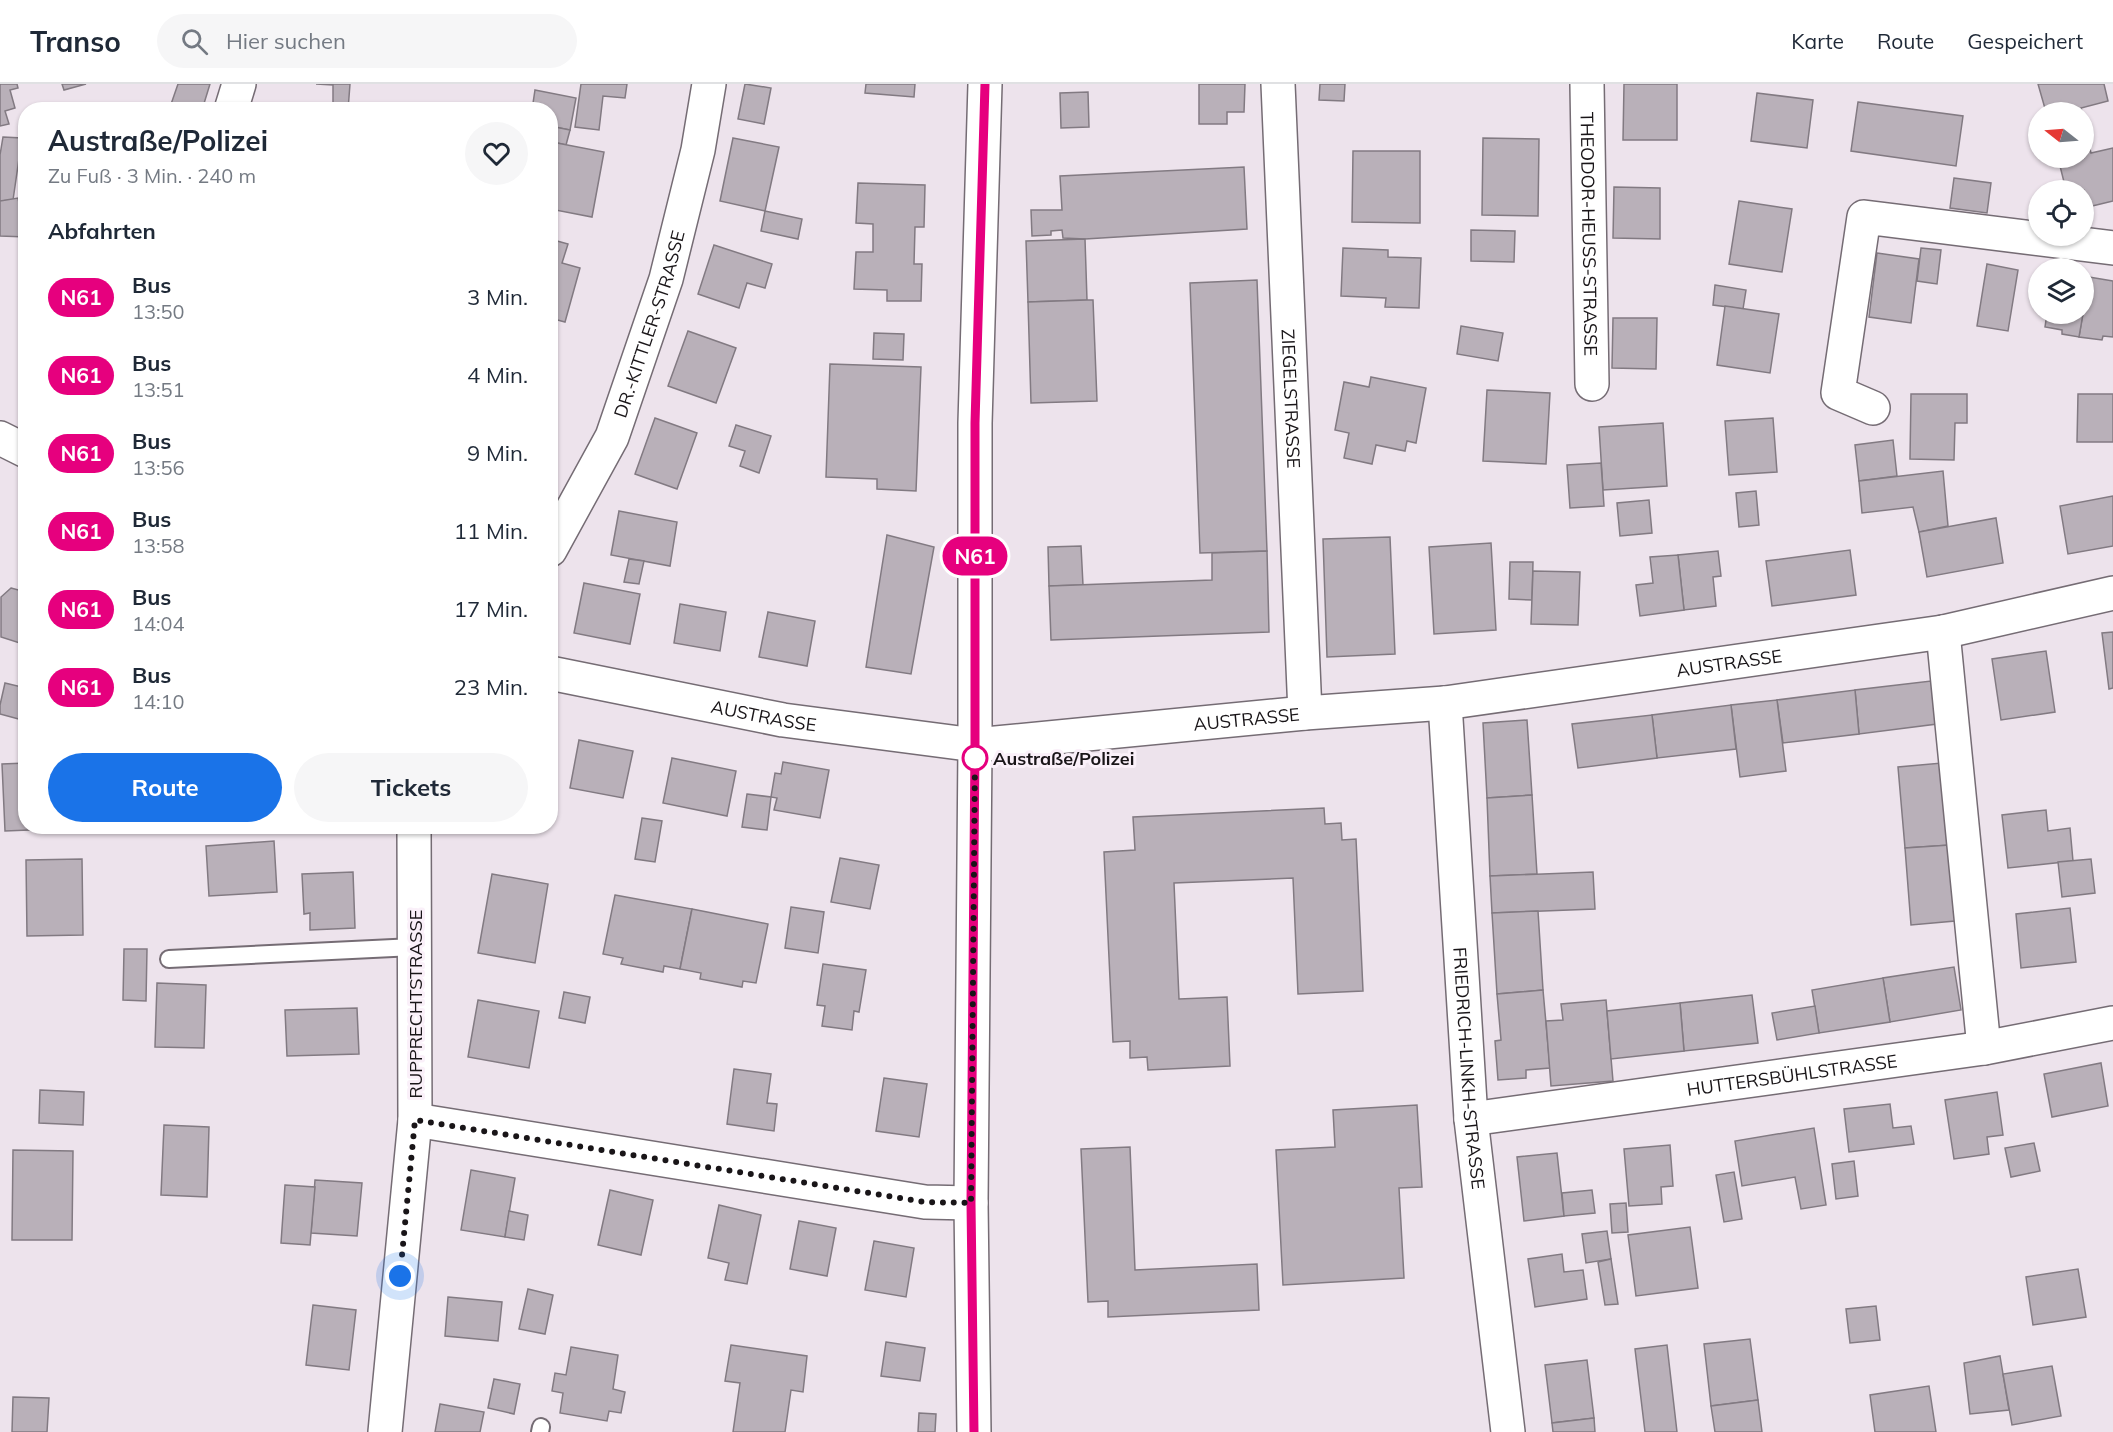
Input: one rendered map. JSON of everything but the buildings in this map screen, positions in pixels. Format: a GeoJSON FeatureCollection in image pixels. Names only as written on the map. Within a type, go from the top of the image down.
{"type":"FeatureCollection","features":[{"type":"Feature","properties":{"kind":"street"},"geometry":{"type":"LineString","coordinates":[[233,102],[239,84]]}},
{"type":"Feature","properties":{"kind":"street","name":"DR.-KITTLER-STRASSE"},"geometry":{"type":"LineString","coordinates":[[558,535],[612,437],[666,279],[698,150],[709,84]]}},
{"type":"Feature","properties":{"kind":"street"},"geometry":{"type":"LineString","coordinates":[[974,1432],[971,1203],[975,423],[985,84]]}},
{"type":"Feature","properties":{"kind":"street","name":"ZIEGELSTRASSE"},"geometry":{"type":"LineString","coordinates":[[1278,84],[1305,713]]}},
{"type":"Feature","properties":{"kind":"street","name":"THEODOR-HEUSS-STRASSE"},"geometry":{"type":"LineString","coordinates":[[1587,84],[1592,384]]}},
{"type":"Feature","properties":{"kind":"street"},"geometry":{"type":"LineString","coordinates":[[1873,408],[1838,393],[1864,217],[2113,248]]}},
{"type":"Feature","properties":{"kind":"street"},"geometry":{"type":"LineString","coordinates":[[0,438],[18,447]]}},
{"type":"Feature","properties":{"kind":"street","name":"AUSTRASSE"},"geometry":{"type":"LineString","coordinates":[[558,675],[783,720],[975,745],[1305,713],[1445,703],[1943,632],[2113,593]]}},
{"type":"Feature","properties":{"kind":"street"},"geometry":{"type":"LineString","coordinates":[[1943,632],[1984,1048]]}},
{"type":"Feature","properties":{"kind":"street","name":"FRIEDRICH-LINKH-STRASSE"},"geometry":{"type":"LineString","coordinates":[[1445,703],[1471,1119],[1508,1432]]}},
{"type":"Feature","properties":{"kind":"street","name":"RUPPRECHTSTRASSE"},"geometry":{"type":"LineString","coordinates":[[385,1432],[415,1120],[414,834]]}},
{"type":"Feature","properties":{"kind":"street","name":"HUTTERSBÜHLSTRASSE"},"geometry":{"type":"LineString","coordinates":[[1471,1119],[1984,1048],[2113,1023]]}},
{"type":"Feature","properties":{"kind":"street"},"geometry":{"type":"LineString","coordinates":[[415,1120],[925,1202],[971,1203]]}},
{"type":"Feature","properties":{"kind":"lane"},"geometry":{"type":"LineString","coordinates":[[169,959],[414,947]]}},
{"type":"Feature","properties":{"kind":"bus line","name":"N61"},"geometry":{"type":"LineString","coordinates":[[974,1432],[971,1203],[975,423],[985,84]]}},
{"type":"Feature","properties":{"kind":"place","name":"Austraße/Polizei"},"geometry":{"type":"Point","coordinates":[975,758]}},
{"type":"Feature","properties":{"kind":"route"},"geometry":{"type":"LineString","coordinates":[[400,1276],[415,1120],[925,1202],[971,1203],[975,758]]}}]}
